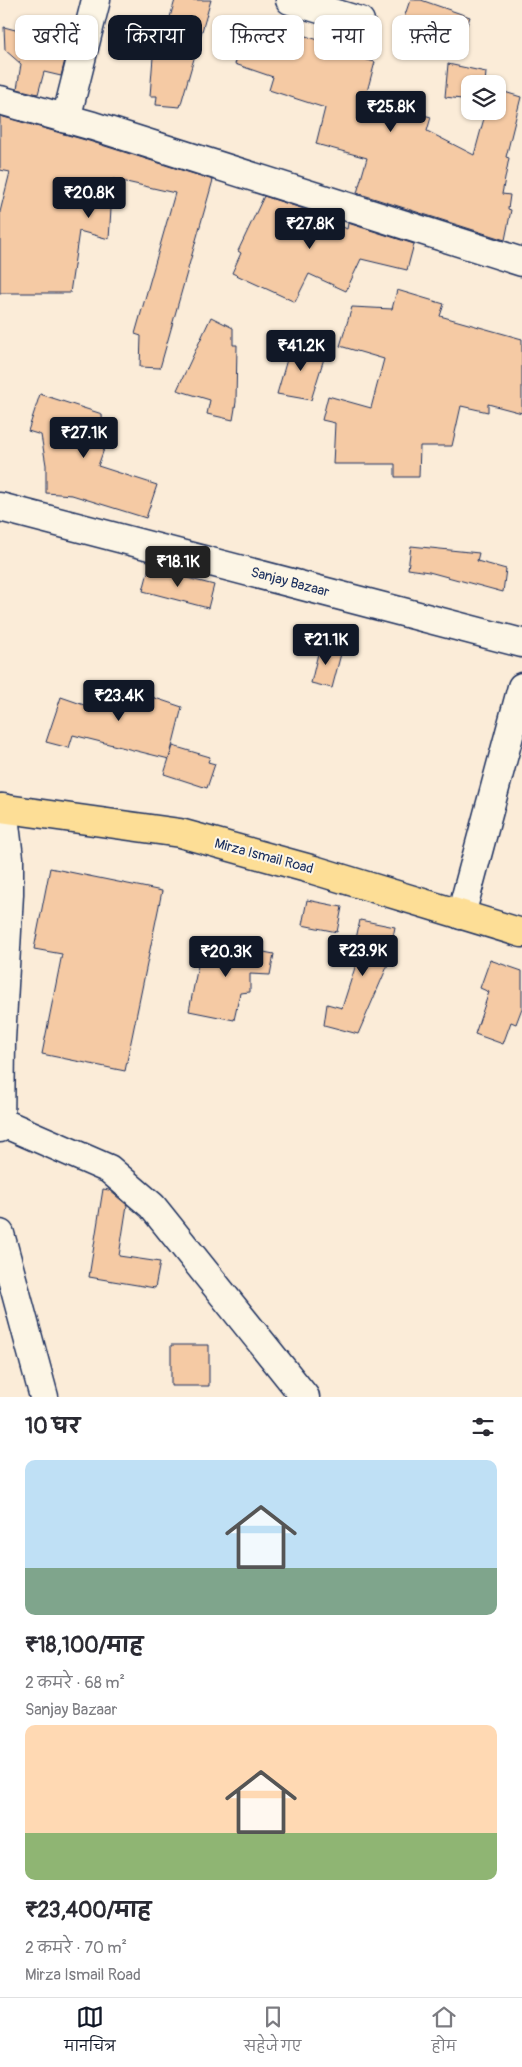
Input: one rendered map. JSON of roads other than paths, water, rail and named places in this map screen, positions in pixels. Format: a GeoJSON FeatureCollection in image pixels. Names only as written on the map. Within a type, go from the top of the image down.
{"type":"FeatureCollection","features":[{"type":"Feature","properties":{"kind":"highway","name":"Mirza Ismail Road"},"geometry":{"type":"LineString","coordinates":[[2,808],[180,833],[314,870],[522,933]]}},
{"type":"Feature","properties":{"kind":"street"},"geometry":{"type":"LineString","coordinates":[[66,119],[96,0]]}},
{"type":"Feature","properties":{"kind":"street"},"geometry":{"type":"LineString","coordinates":[[290,0],[338,15]]}},
{"type":"Feature","properties":{"kind":"street"},"geometry":{"type":"LineString","coordinates":[[0,100],[522,262]]}},
{"type":"Feature","properties":{"kind":"street","name":"Sanjay Bazaar"},"geometry":{"type":"LineString","coordinates":[[0,506],[522,643]]}},
{"type":"Feature","properties":{"kind":"street"},"geometry":{"type":"LineString","coordinates":[[461,915],[522,687]]}},
{"type":"Feature","properties":{"kind":"street"},"geometry":{"type":"LineString","coordinates":[[2,808],[9,858],[9,894],[1,1040],[1,1125],[109,1169],[152,1206],[305,1397]]}},
{"type":"Feature","properties":{"kind":"street"},"geometry":{"type":"LineString","coordinates":[[1,1240],[44,1397]]}}]}
